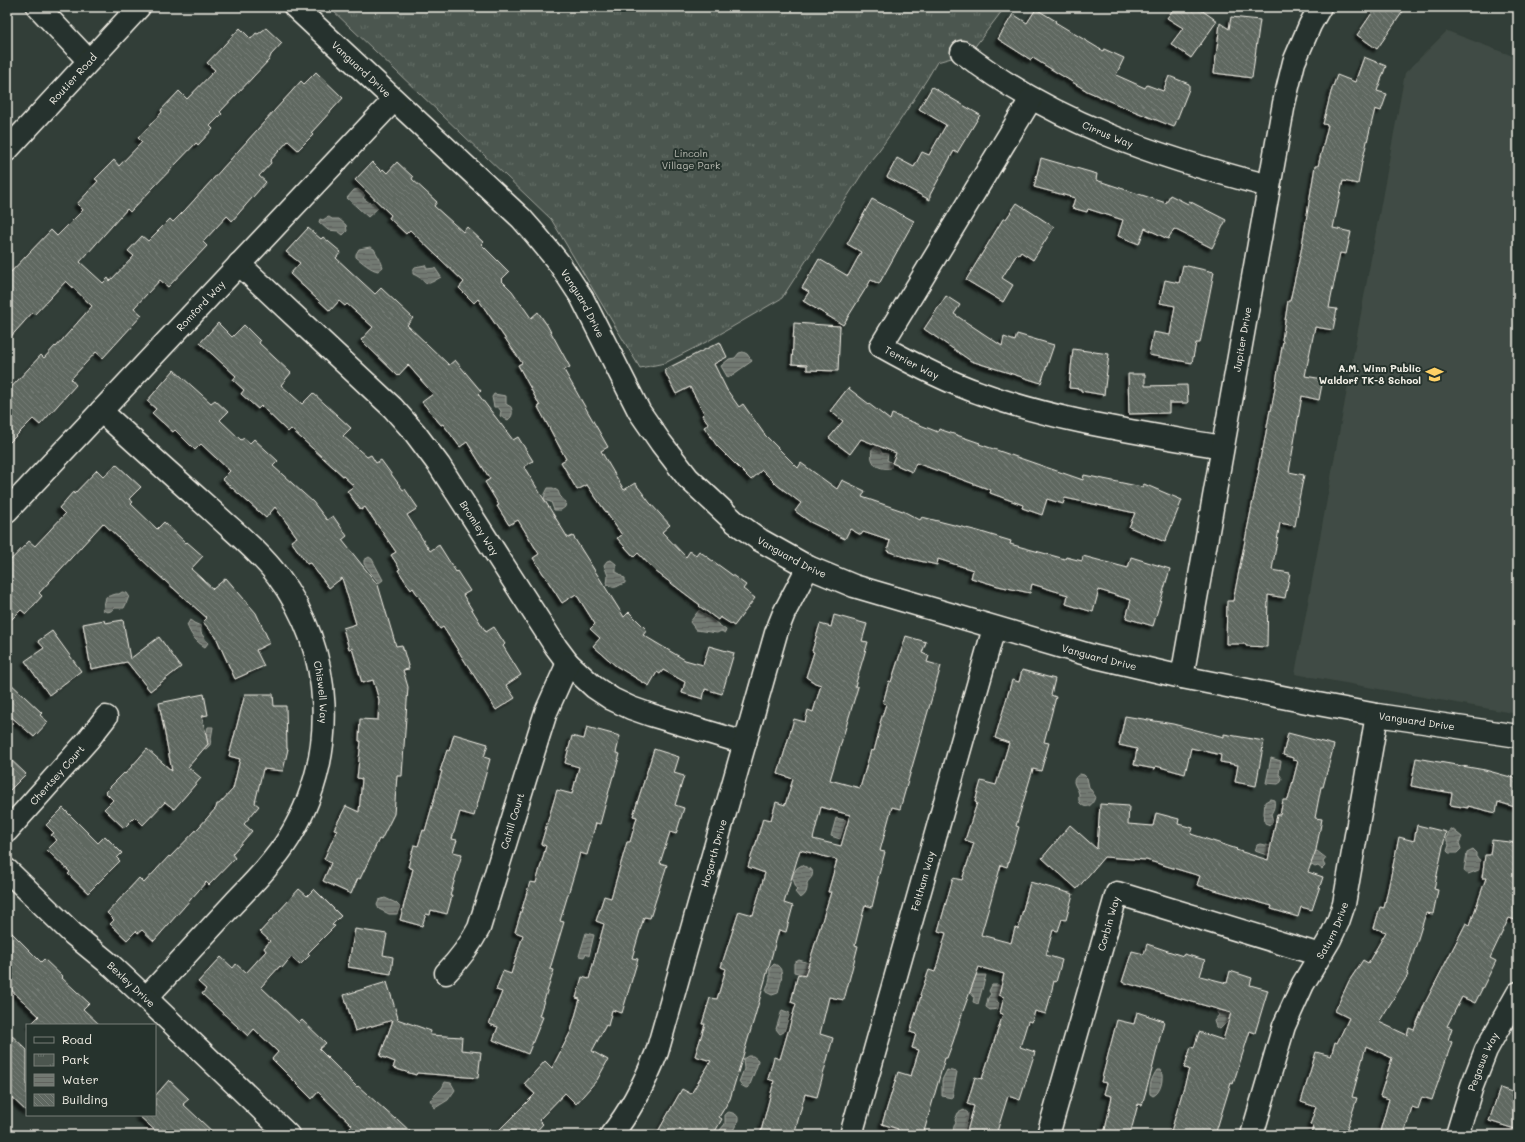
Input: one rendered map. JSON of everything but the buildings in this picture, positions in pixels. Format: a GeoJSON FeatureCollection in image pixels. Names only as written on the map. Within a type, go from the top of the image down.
{"type":"FeatureCollection","features":[{"type":"Feature","properties":{"kind":"street"},"geometry":{"type":"LineString","coordinates":[[38,7],[89,61]]}},
{"type":"Feature","properties":{"kind":"street","name":"Routier Road"},"geometry":{"type":"LineString","coordinates":[[7,150],[139,7]]}},
{"type":"Feature","properties":{"kind":"street","name":"Vanguard Drive"},"geometry":{"type":"LineString","coordinates":[[295,7],[520,218],[554,258],[582,298],[626,388],[639,411],[661,443],[688,478],[735,522],[760,540],[808,567],[854,586],[1096,657],[1182,677],[1377,715],[1518,736]]}},
{"type":"Feature","properties":{"kind":"street","name":"Jupiter Drive"},"geometry":{"type":"LineString","coordinates":[[1182,677],[1284,103],[1294,62],[1310,25],[1320,7]]}},
{"type":"Feature","properties":{"kind":"street","name":"Cirrus Way"},"geometry":{"type":"LineString","coordinates":[[962,52],[1011,87],[1031,99],[1101,132],[1177,160],[1269,186]]}},
{"type":"Feature","properties":{"kind":"street","name":"Terrier Way"},"geometry":{"type":"LineString","coordinates":[[1031,99],[881,346],[954,384],[980,394],[1026,408],[1119,429],[1222,447]]}},
{"type":"Feature","properties":{"kind":"street","name":"Romford Way"},"geometry":{"type":"LineString","coordinates":[[7,511],[394,100]]}},
{"type":"Feature","properties":{"kind":"street","name":"Bromley Way"},"geometry":{"type":"LineString","coordinates":[[239,264],[394,408],[410,426],[439,465],[556,647],[568,663],[594,686],[631,708],[745,743]]}},
{"type":"Feature","properties":{"kind":"street","name":"Chiswell Way"},"geometry":{"type":"LineString","coordinates":[[101,411],[248,544],[277,575],[299,609],[307,627],[319,665],[324,705],[323,745],[319,765],[307,803],[289,838],[264,870],[146,998]]}},
{"type":"Feature","properties":{"kind":"street","name":"Hogarth Drive"},"geometry":{"type":"LineString","coordinates":[[610,1135],[626,1114],[638,1094],[657,1052],[776,633],[784,613],[808,567]]}},
{"type":"Feature","properties":{"kind":"street","name":"Feltham Way"},"geometry":{"type":"LineString","coordinates":[[851,1135],[994,628]]}},
{"type":"Feature","properties":{"kind":"street","name":"Cahill Court"},"geometry":{"type":"LineString","coordinates":[[446,973],[460,959],[479,928],[546,712],[568,663]]}},
{"type":"Feature","properties":{"kind":"street","name":"Saturn Drive"},"geometry":{"type":"LineString","coordinates":[[1252,1135],[1284,1026],[1303,984],[1330,939],[1344,904],[1377,715]]}},
{"type":"Feature","properties":{"kind":"street","name":"Chertsey Court"},"geometry":{"type":"LineString","coordinates":[[7,831],[88,740],[106,717]]}},
{"type":"Feature","properties":{"kind":"street","name":"Bexley Drive"},"geometry":{"type":"LineString","coordinates":[[7,870],[73,934],[112,966],[146,998],[288,1135]]}},
{"type":"Feature","properties":{"kind":"street","name":"Corbin Way"},"geometry":{"type":"LineString","coordinates":[[1048,1135],[1117,893],[1320,955]]}},
{"type":"Feature","properties":{"kind":"street","name":"Pegasus Way"},"geometry":{"type":"LineString","coordinates":[[1457,1135],[1472,1086],[1486,1050],[1518,993]]}},
{"type":"Feature","properties":{"kind":"shaded area","name":"A.M. Winn Public Waldorf TK-8 School"},"geometry":{"type":"Polygon","coordinates":[[[1447,31],[1518,58],[1518,714],[1295,674],[1405,73],[1447,31]]]}},
{"type":"Feature","properties":{"kind":"green space","name":"Lincoln Village Park"},"geometry":{"type":"Polygon","coordinates":[[[329,7],[1005,7],[970,53],[937,62],[923,86],[871,160],[782,298],[708,341],[665,363],[640,368],[551,219],[329,7]]]}},
{"type":"Feature","properties":{"kind":"water"},"geometry":{"type":"Polygon","coordinates":[[[358,189],[365,195],[363,198],[370,203],[373,202],[378,208],[368,217],[347,198],[354,190],[358,189]]]}},
{"type":"Feature","properties":{"kind":"water"},"geometry":{"type":"Polygon","coordinates":[[[329,217],[332,219],[339,219],[346,225],[347,231],[343,235],[338,231],[328,230],[319,222],[320,219],[323,220],[329,217]]]}},
{"type":"Feature","properties":{"kind":"water"},"geometry":{"type":"Polygon","coordinates":[[[370,247],[374,249],[383,267],[378,271],[356,257],[359,249],[370,247]]]}},
{"type":"Feature","properties":{"kind":"water"},"geometry":{"type":"Polygon","coordinates":[[[425,265],[427,269],[435,268],[441,277],[427,284],[413,274],[415,267],[425,265]]]}},
{"type":"Feature","properties":{"kind":"water"},"geometry":{"type":"Polygon","coordinates":[[[743,352],[747,354],[752,361],[728,378],[721,366],[729,359],[735,358],[739,353],[743,352]]]}},
{"type":"Feature","properties":{"kind":"water"},"geometry":{"type":"Polygon","coordinates":[[[494,394],[506,396],[506,404],[511,407],[512,412],[511,417],[508,420],[500,416],[501,411],[498,407],[494,407],[492,397],[494,394]]]}},
{"type":"Feature","properties":{"kind":"water"},"geometry":{"type":"Polygon","coordinates":[[[876,447],[880,449],[882,453],[888,454],[887,460],[892,463],[891,468],[878,467],[873,462],[871,454],[872,449],[876,447]]]}},
{"type":"Feature","properties":{"kind":"water"},"geometry":{"type":"Polygon","coordinates":[[[548,488],[553,488],[558,491],[560,496],[566,502],[565,507],[561,510],[554,510],[551,502],[544,500],[548,488]]]}},
{"type":"Feature","properties":{"kind":"water"},"geometry":{"type":"Polygon","coordinates":[[[369,557],[372,559],[383,580],[379,583],[364,564],[364,560],[369,557]]]}},
{"type":"Feature","properties":{"kind":"water"},"geometry":{"type":"Polygon","coordinates":[[[611,560],[616,564],[616,572],[625,578],[625,583],[616,587],[612,587],[607,584],[608,576],[604,565],[607,561],[611,560]]]}},
{"type":"Feature","properties":{"kind":"water"},"geometry":{"type":"Polygon","coordinates":[[[122,592],[127,593],[129,596],[124,608],[115,608],[109,612],[103,610],[106,597],[122,592]]]}},
{"type":"Feature","properties":{"kind":"water"},"geometry":{"type":"Polygon","coordinates":[[[699,610],[726,630],[725,633],[721,631],[717,633],[696,630],[690,622],[699,610]]]}},
{"type":"Feature","properties":{"kind":"water"},"geometry":{"type":"Polygon","coordinates":[[[190,620],[201,626],[201,633],[208,643],[205,647],[194,638],[190,632],[187,625],[190,620]]]}},
{"type":"Feature","properties":{"kind":"water"},"geometry":{"type":"Polygon","coordinates":[[[208,727],[213,727],[210,745],[206,749],[191,745],[191,738],[206,735],[208,727]]]}},
{"type":"Feature","properties":{"kind":"water"},"geometry":{"type":"Polygon","coordinates":[[[1271,758],[1281,761],[1279,774],[1282,778],[1281,782],[1278,784],[1266,783],[1271,758]]]}},
{"type":"Feature","properties":{"kind":"water"},"geometry":{"type":"Polygon","coordinates":[[[1080,774],[1087,778],[1089,787],[1095,796],[1090,806],[1083,805],[1079,800],[1079,794],[1074,781],[1080,774]]]}},
{"type":"Feature","properties":{"kind":"water"},"geometry":{"type":"Polygon","coordinates":[[[1270,799],[1274,800],[1274,809],[1271,814],[1273,821],[1270,825],[1265,823],[1264,813],[1265,802],[1270,799]]]}},
{"type":"Feature","properties":{"kind":"water"},"geometry":{"type":"Polygon","coordinates":[[[836,818],[846,820],[840,839],[831,836],[836,818]]]}},
{"type":"Feature","properties":{"kind":"water"},"geometry":{"type":"Polygon","coordinates":[[[1450,829],[1462,837],[1459,843],[1461,849],[1457,853],[1449,853],[1447,851],[1449,845],[1446,839],[1450,829]]]}},
{"type":"Feature","properties":{"kind":"water"},"geometry":{"type":"Polygon","coordinates":[[[1260,844],[1277,847],[1270,856],[1255,851],[1257,845],[1260,844]]]}},
{"type":"Feature","properties":{"kind":"water"},"geometry":{"type":"Polygon","coordinates":[[[1473,850],[1476,853],[1476,857],[1480,860],[1479,870],[1468,874],[1464,871],[1467,853],[1473,850]]]}},
{"type":"Feature","properties":{"kind":"water"},"geometry":{"type":"Polygon","coordinates":[[[1317,851],[1326,858],[1323,862],[1325,866],[1322,869],[1318,866],[1315,867],[1310,864],[1311,853],[1317,851]]]}},
{"type":"Feature","properties":{"kind":"water"},"geometry":{"type":"Polygon","coordinates":[[[802,865],[812,870],[812,874],[807,883],[807,890],[805,894],[800,898],[795,892],[797,890],[792,876],[797,868],[802,865]]]}},
{"type":"Feature","properties":{"kind":"water"},"geometry":{"type":"Polygon","coordinates":[[[385,898],[396,903],[400,907],[397,914],[389,914],[379,909],[377,905],[379,900],[385,898]]]}},
{"type":"Feature","properties":{"kind":"water"},"geometry":{"type":"Polygon","coordinates":[[[586,933],[594,935],[589,956],[586,954],[584,957],[579,956],[586,933]]]}},
{"type":"Feature","properties":{"kind":"water"},"geometry":{"type":"Polygon","coordinates":[[[799,960],[815,965],[807,975],[794,972],[794,963],[799,960]]]}},
{"type":"Feature","properties":{"kind":"water"},"geometry":{"type":"Polygon","coordinates":[[[774,964],[778,966],[782,972],[782,976],[778,993],[772,995],[766,992],[766,990],[770,980],[770,968],[774,964]]]}},
{"type":"Feature","properties":{"kind":"water"},"geometry":{"type":"Polygon","coordinates":[[[976,975],[986,975],[978,1004],[973,1002],[974,997],[970,992],[976,975]]]}},
{"type":"Feature","properties":{"kind":"water"},"geometry":{"type":"Polygon","coordinates":[[[992,985],[999,985],[997,1001],[999,1003],[998,1009],[990,1010],[986,1007],[988,998],[991,994],[989,991],[992,985]]]}},
{"type":"Feature","properties":{"kind":"water"},"geometry":{"type":"Polygon","coordinates":[[[1218,1006],[1232,1007],[1228,1021],[1220,1029],[1216,1027],[1214,1021],[1219,1015],[1217,1013],[1218,1006]]]}},
{"type":"Feature","properties":{"kind":"water"},"geometry":{"type":"Polygon","coordinates":[[[782,1010],[790,1013],[784,1032],[780,1034],[776,1029],[782,1010]]]}},
{"type":"Feature","properties":{"kind":"water"},"geometry":{"type":"Polygon","coordinates":[[[748,1056],[753,1056],[758,1060],[749,1087],[746,1088],[739,1082],[744,1069],[743,1059],[748,1056]]]}},
{"type":"Feature","properties":{"kind":"water"},"geometry":{"type":"Polygon","coordinates":[[[947,1070],[957,1072],[952,1098],[942,1096],[942,1080],[947,1070]]]}},
{"type":"Feature","properties":{"kind":"water"},"geometry":{"type":"Polygon","coordinates":[[[1157,1070],[1161,1070],[1162,1081],[1160,1089],[1153,1096],[1150,1094],[1150,1084],[1157,1070]]]}},
{"type":"Feature","properties":{"kind":"water"},"geometry":{"type":"Polygon","coordinates":[[[445,1082],[451,1083],[455,1090],[448,1100],[435,1108],[430,1100],[442,1088],[445,1082]]]}},
{"type":"Feature","properties":{"kind":"water"},"geometry":{"type":"Polygon","coordinates":[[[964,1110],[968,1113],[968,1118],[964,1132],[960,1135],[951,1135],[958,1113],[964,1110]]]}},
{"type":"Feature","properties":{"kind":"water"},"geometry":{"type":"Polygon","coordinates":[[[729,1112],[737,1116],[738,1121],[732,1135],[721,1135],[720,1130],[725,1124],[725,1114],[729,1112]]]}},
{"type":"Feature","properties":{"kind":"place","name":"A.M. Winn Public Waldorf TK-8 School"},"geometry":{"type":"Point","coordinates":[1434,374]}}]}
